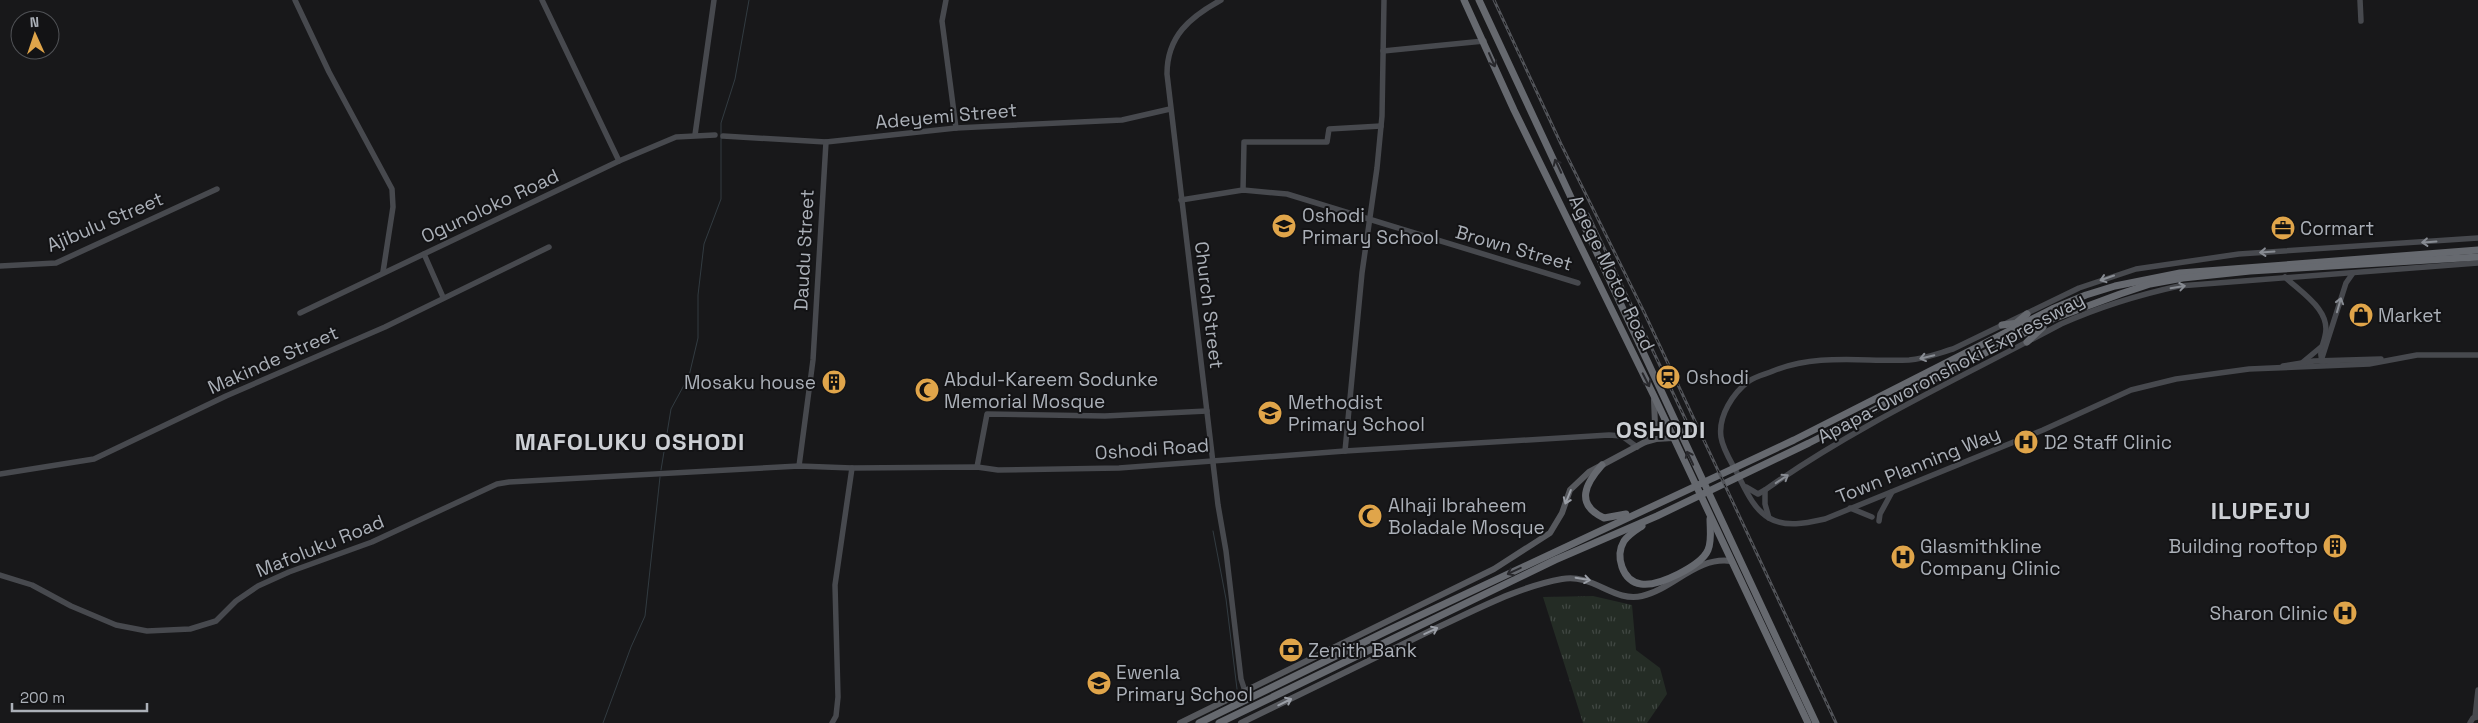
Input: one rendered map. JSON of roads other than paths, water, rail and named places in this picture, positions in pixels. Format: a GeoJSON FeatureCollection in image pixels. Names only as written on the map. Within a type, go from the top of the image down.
{"type":"FeatureCollection","features":[{"type":"Feature","properties":{"kind":"highway","name":"Agege Motor Road"},"geometry":{"type":"LineString","coordinates":[[1464,0],[1544,173],[1654,396],[1710,518],[1816,723]]}},
{"type":"Feature","properties":{"kind":"highway","name":"Agege Motor Road"},"geometry":{"type":"LineString","coordinates":[[1480,0],[1559,168],[1808,723]]}},
{"type":"Feature","properties":{"kind":"highway","name":"Apapa-Oworonshoki Expressway"},"geometry":{"type":"LineString","coordinates":[[1199,723],[1653,505],[1775,450],[1997,337],[2026,318],[2086,295],[2143,279],[2180,273],[2478,250]]}},
{"type":"Feature","properties":{"kind":"highway","name":"Apapa-Oworonshoki Expressway"},"geometry":{"type":"LineString","coordinates":[[1219,723],[1555,560],[1657,516],[2049,321],[2120,294],[2150,284],[2183,278],[2250,271],[2478,257]]}},
{"type":"Feature","properties":{"kind":"highway"},"geometry":{"type":"LineString","coordinates":[[1997,337],[2026,318]]}},
{"type":"Feature","properties":{"kind":"highway"},"geometry":{"type":"LineString","coordinates":[[2027,342],[2049,321]]}},
{"type":"Feature","properties":{"kind":"highway"},"geometry":{"type":"LineString","coordinates":[[2002,325],[2016,323]]}},
{"type":"Feature","properties":{"kind":"highway"},"geometry":{"type":"LineString","coordinates":[[2016,338],[2043,334]]}},
{"type":"Feature","properties":{"kind":"highway"},"geometry":{"type":"LineString","coordinates":[[1602,464],[1586,488],[1586,502],[1600,516],[1619,516],[1653,505]]}},
{"type":"Feature","properties":{"kind":"highway"},"geometry":{"type":"LineString","coordinates":[[1657,516],[1631,533],[1623,544],[1620,564],[1627,576],[1640,584],[1658,582],[1701,560],[1708,550],[1710,541],[1710,518]]}},
{"type":"Feature","properties":{"kind":"main road"},"geometry":{"type":"LineString","coordinates":[[1645,442],[1655,425],[1654,396]]}},
{"type":"Feature","properties":{"kind":"main road"},"geometry":{"type":"LineString","coordinates":[[1180,723],[1494,569],[1550,533],[1559,519],[1570,490],[1577,481],[1602,464],[1645,442],[1673,438]]}},
{"type":"Feature","properties":{"kind":"main road"},"geometry":{"type":"LineString","coordinates":[[1241,723],[1500,598],[1569,578],[1591,581],[1620,595],[1641,597],[1652,593],[1706,563],[1722,560],[1731,561]]}},
{"type":"Feature","properties":{"kind":"street"},"geometry":{"type":"LineString","coordinates":[[294,0],[329,72],[392,189],[393,207],[382,272]]}},
{"type":"Feature","properties":{"kind":"street"},"geometry":{"type":"LineString","coordinates":[[542,0],[619,161]]}},
{"type":"Feature","properties":{"kind":"street"},"geometry":{"type":"LineString","coordinates":[[714,0],[695,135],[715,135]]}},
{"type":"Feature","properties":{"kind":"street"},"geometry":{"type":"LineString","coordinates":[[946,0],[942,21],[956,128]]}},
{"type":"Feature","properties":{"kind":"street","name":"Church Street"},"geometry":{"type":"LineString","coordinates":[[1221,0],[1191,18],[1177,33],[1167,61],[1180,200],[1218,506],[1226,551],[1241,679],[1245,691]]}},
{"type":"Feature","properties":{"kind":"street"},"geometry":{"type":"LineString","coordinates":[[1345,451],[1369,218],[1377,168],[1384,0]]}},
{"type":"Feature","properties":{"kind":"street"},"geometry":{"type":"LineString","coordinates":[[2360,0],[2361,21]]}},
{"type":"Feature","properties":{"kind":"street"},"geometry":{"type":"LineString","coordinates":[[1383,51],[1484,41]]}},
{"type":"Feature","properties":{"kind":"street","name":"Adeyemi Street"},"geometry":{"type":"LineString","coordinates":[[723,136],[826,142],[956,128],[1122,120],[1170,109]]}},
{"type":"Feature","properties":{"kind":"street"},"geometry":{"type":"LineString","coordinates":[[1243,190],[1244,142],[1328,142],[1329,129],[1380,126]]}},
{"type":"Feature","properties":{"kind":"street","name":"Ogunoloko Road"},"geometry":{"type":"LineString","coordinates":[[300,313],[382,272],[424,254],[619,161],[676,137],[695,135]]}},
{"type":"Feature","properties":{"kind":"street","name":"Daudu Street"},"geometry":{"type":"LineString","coordinates":[[799,466],[813,360],[826,142]]}},
{"type":"Feature","properties":{"kind":"street","name":"Ajibulu Street"},"geometry":{"type":"LineString","coordinates":[[0,266],[56,263],[217,189]]}},
{"type":"Feature","properties":{"kind":"street","name":"Brown Street"},"geometry":{"type":"LineString","coordinates":[[1180,200],[1243,190],[1287,194],[1369,218],[1452,246],[1578,282]]}},
{"type":"Feature","properties":{"kind":"street","name":"Apapa-Oworonshoki Expressway"},"geometry":{"type":"LineString","coordinates":[[1770,518],[1757,508],[1742,484],[1723,444],[1721,429],[1728,405],[1749,381],[1804,361],[1825,359],[1910,360],[1932,356],[1953,349],[2002,325],[2026,318],[2079,288],[2136,269],[2239,254],[2478,238]]}},
{"type":"Feature","properties":{"kind":"street","name":"Makinde Street"},"geometry":{"type":"LineString","coordinates":[[0,474],[94,459],[226,396],[385,327],[443,297],[549,247]]}},
{"type":"Feature","properties":{"kind":"street"},"geometry":{"type":"LineString","coordinates":[[424,254],[443,297]]}},
{"type":"Feature","properties":{"kind":"street","name":"Apapa-Oworonshoki Expressway"},"geometry":{"type":"LineString","coordinates":[[1765,490],[1857,432],[2088,312],[2179,286],[2478,263]]}},
{"type":"Feature","properties":{"kind":"street"},"geometry":{"type":"LineString","coordinates":[[2317,368],[2322,361],[2346,283],[2354,273]]}},
{"type":"Feature","properties":{"kind":"street"},"geometry":{"type":"LineString","coordinates":[[2285,277],[2323,314],[2326,335],[2321,347],[2322,361],[2325,367]]}},
{"type":"Feature","properties":{"kind":"street"},"geometry":{"type":"LineString","coordinates":[[2302,362],[2321,347]]}},
{"type":"Feature","properties":{"kind":"street","name":"Town Planning Way"},"geometry":{"type":"LineString","coordinates":[[1770,518],[1793,524],[1808,523],[1850,508],[2043,430],[2131,390],[2197,376],[2276,368],[2317,368],[2369,364],[2417,355],[2478,355]]}},
{"type":"Feature","properties":{"kind":"street","name":"Town Planning Way"},"geometry":{"type":"LineString","coordinates":[[2276,368],[2302,362],[2386,360]]}},
{"type":"Feature","properties":{"kind":"street"},"geometry":{"type":"LineString","coordinates":[[976,467],[987,414],[1105,416],[1207,411]]}},
{"type":"Feature","properties":{"kind":"street","name":"Oshodi Road"},"geometry":{"type":"LineString","coordinates":[[665,472],[799,466],[852,468],[976,467],[998,470],[1119,468],[1345,451],[1609,435],[1622,436],[1637,447]]}},
{"type":"Feature","properties":{"kind":"street"},"geometry":{"type":"LineString","coordinates":[[832,723],[836,716],[838,697],[835,585],[852,468]]}},
{"type":"Feature","properties":{"kind":"street","name":"Mafoluku Road"},"geometry":{"type":"LineString","coordinates":[[0,575],[32,585],[71,606],[116,625],[147,631],[190,629],[216,621],[236,601],[258,586],[289,572],[372,542],[497,484],[665,472]]}},
{"type":"Feature","properties":{"kind":"street"},"geometry":{"type":"LineString","coordinates":[[1742,484],[1753,493],[1758,494],[1765,490],[1765,504],[1770,518]]}},
{"type":"Feature","properties":{"kind":"street"},"geometry":{"type":"LineString","coordinates":[[1879,521],[1883,506],[1892,491]]}},
{"type":"Feature","properties":{"kind":"street"},"geometry":{"type":"LineString","coordinates":[[1850,508],[1872,517]]}},
{"type":"Feature","properties":{"kind":"street"},"geometry":{"type":"LineString","coordinates":[[2470,723],[2477,713],[2478,690]]}},
{"type":"Feature","properties":{"kind":"waterway"},"geometry":{"type":"LineString","coordinates":[[661,470],[671,409],[689,376],[698,338],[698,295],[704,244],[721,199],[721,123],[735,79],[749,0]]}},
{"type":"Feature","properties":{"kind":"waterway"},"geometry":{"type":"LineString","coordinates":[[603,723],[631,647],[645,616],[660,477]]}},
{"type":"Feature","properties":{"kind":"waterway"},"geometry":{"type":"LineString","coordinates":[[1213,531],[1226,599],[1237,689]]}},
{"type":"Feature","properties":{"kind":"railway"},"geometry":{"type":"LineString","coordinates":[[1494,0],[1561,144],[1644,312],[1836,723]]}},
{"type":"Feature","properties":{"kind":"railway"},"geometry":{"type":"LineString","coordinates":[[1588,214],[1691,431]]}},
{"type":"Feature","properties":{"kind":"place","name":"Oshodi Primary School"},"geometry":{"type":"Point","coordinates":[1284,226]}},
{"type":"Feature","properties":{"kind":"place","name":"Cormart"},"geometry":{"type":"Point","coordinates":[2283,228]}},
{"type":"Feature","properties":{"kind":"place","name":"Market"},"geometry":{"type":"Point","coordinates":[2361,315]}},
{"type":"Feature","properties":{"kind":"place","name":"Oshodi"},"geometry":{"type":"Point","coordinates":[1668,377]}},
{"type":"Feature","properties":{"kind":"place","name":"Mosaku house"},"geometry":{"type":"Point","coordinates":[834,382]}},
{"type":"Feature","properties":{"kind":"place","name":"Abdul-Kareem Sodunke Memorial Mosque"},"geometry":{"type":"Point","coordinates":[927,390]}},
{"type":"Feature","properties":{"kind":"place","name":"Methodist Primary School"},"geometry":{"type":"Point","coordinates":[1270,413]}},
{"type":"Feature","properties":{"kind":"place","name":"D2 Staff Clinic"},"geometry":{"type":"Point","coordinates":[2026,442]}},
{"type":"Feature","properties":{"kind":"place","name":"Alhaji Ibraheem Boladale Mosque"},"geometry":{"type":"Point","coordinates":[1370,516]}},
{"type":"Feature","properties":{"kind":"place","name":"Building rooftop"},"geometry":{"type":"Point","coordinates":[2335,546]}},
{"type":"Feature","properties":{"kind":"place","name":"Glasmithkline Company Clinic"},"geometry":{"type":"Point","coordinates":[1903,557]}},
{"type":"Feature","properties":{"kind":"place","name":"Sharon Clinic"},"geometry":{"type":"Point","coordinates":[2345,613]}},
{"type":"Feature","properties":{"kind":"place","name":"Zenith Bank"},"geometry":{"type":"Point","coordinates":[1291,650]}},
{"type":"Feature","properties":{"kind":"place","name":"Ewenla Primary School"},"geometry":{"type":"Point","coordinates":[1099,683]}},
{"type":"Feature","properties":{"kind":"district","name":"OSHODI"},"geometry":{"type":"Point","coordinates":[1661,429]}},
{"type":"Feature","properties":{"kind":"district","name":"MAFOLUKU OSHODI"},"geometry":{"type":"Point","coordinates":[630,441]}},
{"type":"Feature","properties":{"kind":"district","name":"ILUPEJU"},"geometry":{"type":"Point","coordinates":[2261,510]}}]}
